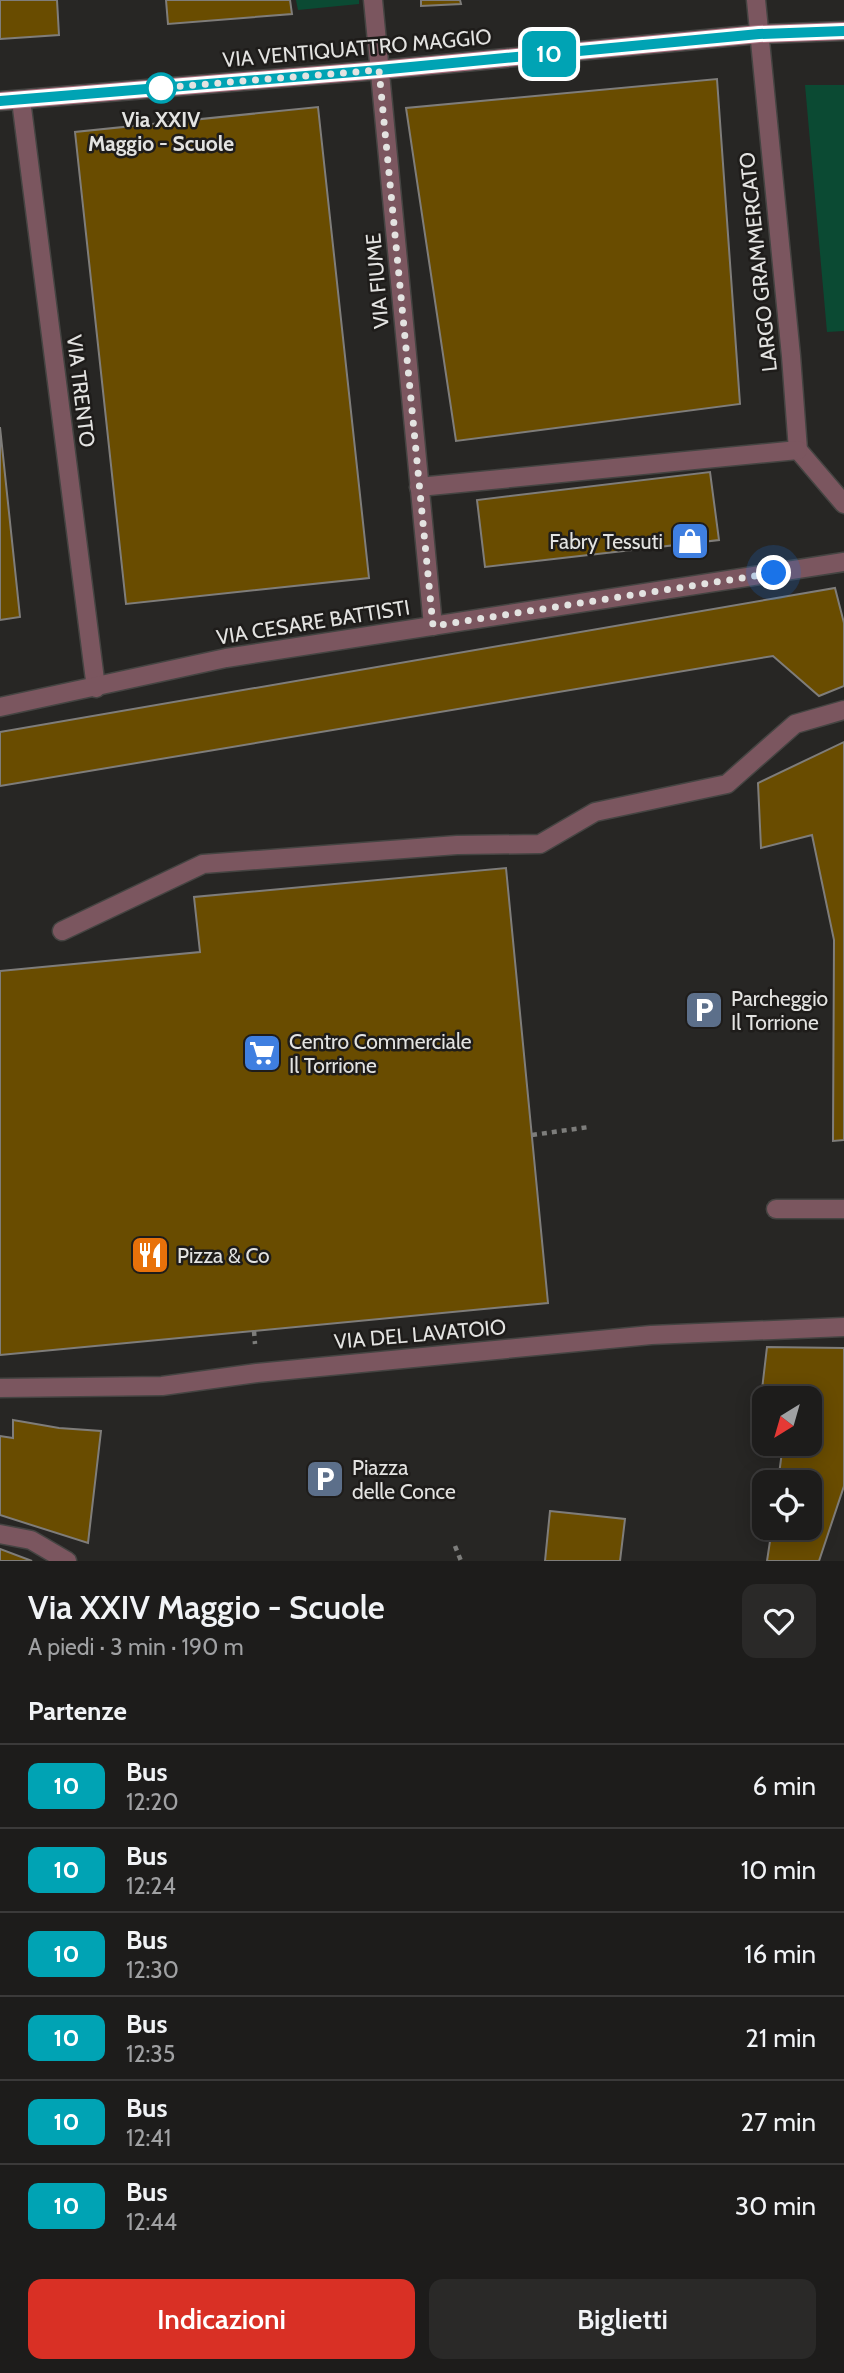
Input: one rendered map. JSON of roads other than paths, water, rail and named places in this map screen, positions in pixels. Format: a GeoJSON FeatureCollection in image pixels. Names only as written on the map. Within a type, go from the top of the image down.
{"type":"FeatureCollection","features":[{"type":"Feature","properties":{"kind":"main road","name":"VIA VENTIQUATTRO MAGGIO"},"geometry":{"type":"LineString","coordinates":[[0,101],[379,70],[759,34],[844,31]]}},
{"type":"Feature","properties":{"kind":"street","name":"VIA FIUME"},"geometry":{"type":"LineString","coordinates":[[373,0],[433,626]]}},
{"type":"Feature","properties":{"kind":"street","name":"LARGO GRAMMERCATO"},"geometry":{"type":"LineString","coordinates":[[757,0],[798,450]]}},
{"type":"Feature","properties":{"kind":"street","name":"VIA TRENTO"},"geometry":{"type":"LineString","coordinates":[[20,100],[96,688]]}},
{"type":"Feature","properties":{"kind":"street"},"geometry":{"type":"LineString","coordinates":[[419,486],[798,450],[844,504]]}},
{"type":"Feature","properties":{"kind":"street","name":"VIA CESARE BATTISTI"},"geometry":{"type":"LineString","coordinates":[[0,707],[226,659],[844,562]]}},
{"type":"Feature","properties":{"kind":"street"},"geometry":{"type":"LineString","coordinates":[[62,931],[203,864],[457,845],[540,844],[595,812],[727,784],[795,724],[844,710]]}},
{"type":"Feature","properties":{"kind":"street"},"geometry":{"type":"LineString","coordinates":[[776,1209],[844,1209]]}},
{"type":"Feature","properties":{"kind":"street","name":"VIA DEL LAVATOIO"},"geometry":{"type":"LineString","coordinates":[[0,1388],[162,1386],[257,1373],[651,1335],[844,1327]]}},
{"type":"Feature","properties":{"kind":"street"},"geometry":{"type":"LineString","coordinates":[[0,1534],[31,1540],[67,1561]]}},
{"type":"Feature","properties":{"kind":"place","name":"Via XXIV Maggio - Scuole"},"geometry":{"type":"Point","coordinates":[161,88]}},
{"type":"Feature","properties":{"kind":"place","name":"Fabry Tessuti"},"geometry":{"type":"Point","coordinates":[690,541]}},
{"type":"Feature","properties":{"kind":"place","name":"Parcheggio Il Torrione"},"geometry":{"type":"Point","coordinates":[704,1010]}},
{"type":"Feature","properties":{"kind":"place","name":"Centro Commerciale Il Torrione"},"geometry":{"type":"Point","coordinates":[262,1053]}},
{"type":"Feature","properties":{"kind":"place","name":"Pizza & Co"},"geometry":{"type":"Point","coordinates":[150,1255]}},
{"type":"Feature","properties":{"kind":"place","name":"Piazza delle Conce"},"geometry":{"type":"Point","coordinates":[325,1479]}}]}
